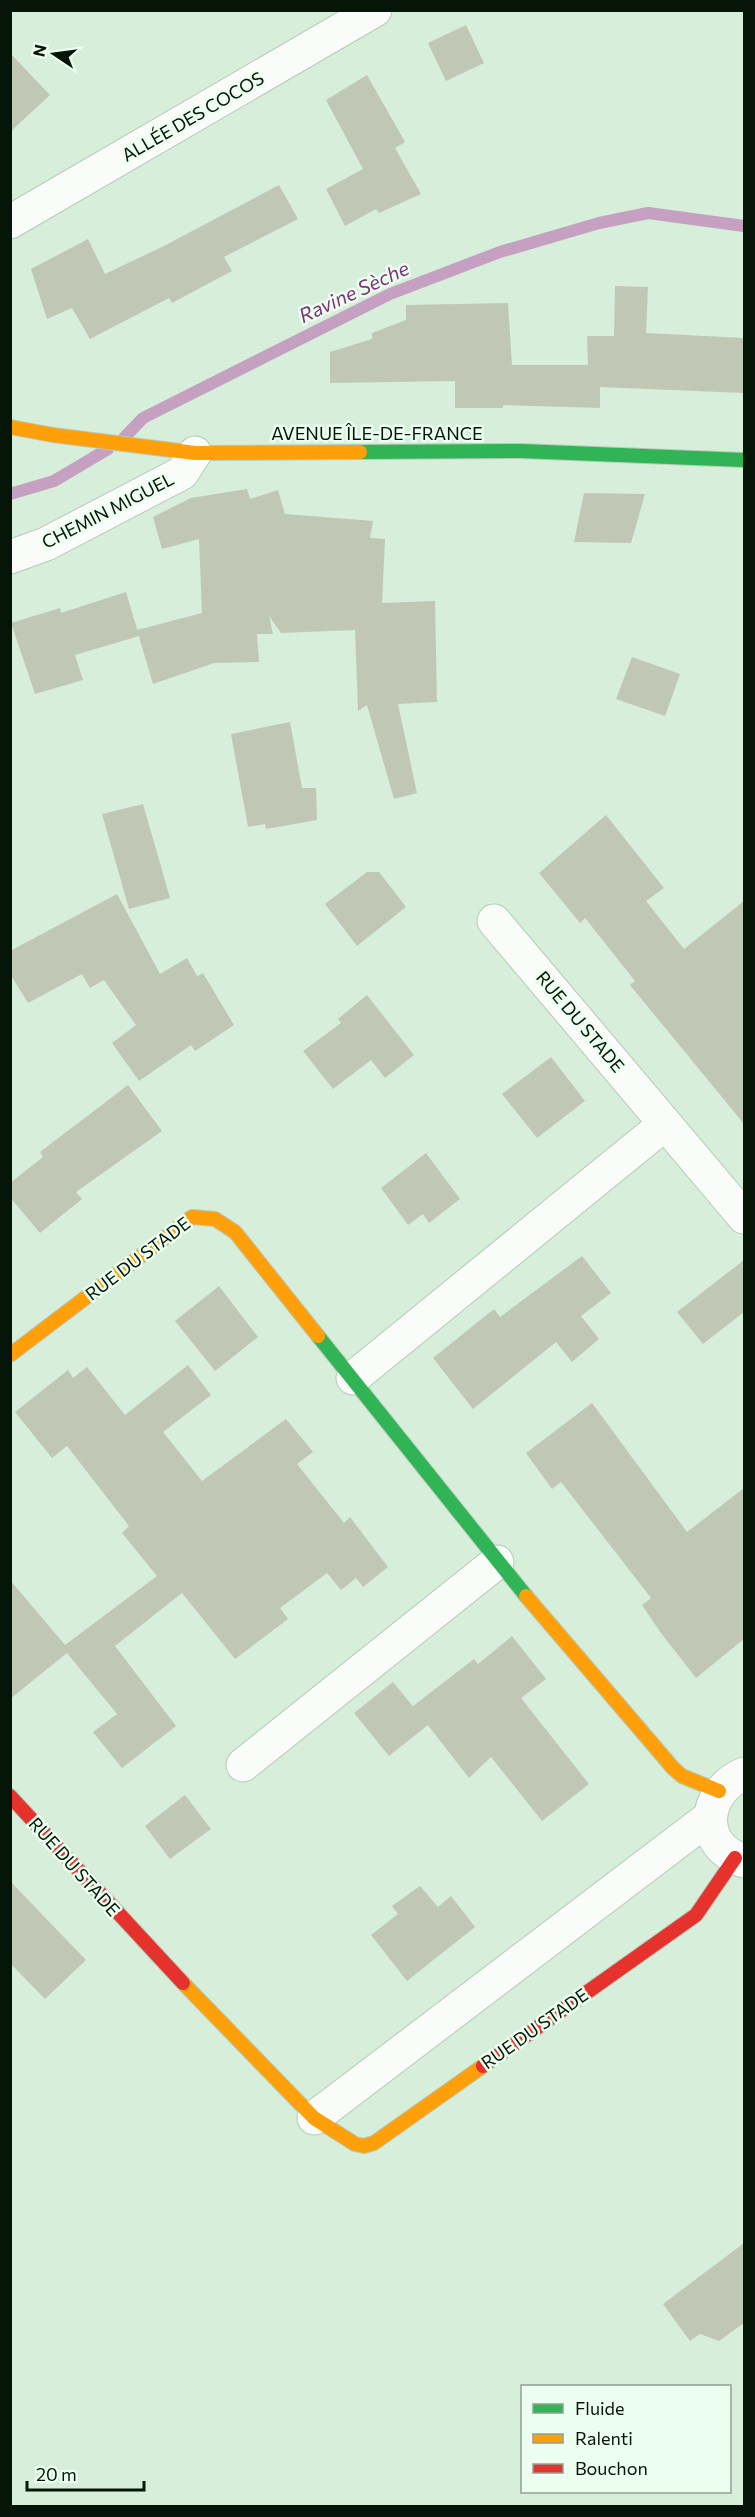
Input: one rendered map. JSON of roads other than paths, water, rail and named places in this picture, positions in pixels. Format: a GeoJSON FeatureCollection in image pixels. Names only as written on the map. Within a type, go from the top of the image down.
{"type":"FeatureCollection","features":[{"type":"Feature","properties":{"kind":"street","name":"ALLÉE DES COCOS"},"geometry":{"type":"LineString","coordinates":[[10,222],[361,14]]}},
{"type":"Feature","properties":{"kind":"street","name":"AVENUE ÎLE-DE-FRANCE"},"geometry":{"type":"LineString","coordinates":[[10,427],[53,435],[195,453],[521,451],[744,460]]}},
{"type":"Feature","properties":{"kind":"street","name":"CHEMIN MIGUEL"},"geometry":{"type":"LineString","coordinates":[[10,557],[46,544],[182,474],[195,453]]}},
{"type":"Feature","properties":{"kind":"street","name":"RUE DU STADE"},"geometry":{"type":"LineString","coordinates":[[494,921],[744,1217]]}},
{"type":"Feature","properties":{"kind":"street"},"geometry":{"type":"LineString","coordinates":[[353,1378],[666,1124]]}},
{"type":"Feature","properties":{"kind":"street","name":"RUE DU STADE"},"geometry":{"type":"LineString","coordinates":[[10,1355],[192,1217],[206,1215],[222,1220],[235,1232],[353,1378],[497,1562],[674,1768],[682,1776],[724,1794]]}},
{"type":"Feature","properties":{"kind":"street"},"geometry":{"type":"LineString","coordinates":[[243,1765],[497,1562]]}},
{"type":"Feature","properties":{"kind":"street"},"geometry":{"type":"LineString","coordinates":[[724,1794],[712,1830],[717,1842],[725,1851],[740,1860]]}},
{"type":"Feature","properties":{"kind":"street"},"geometry":{"type":"LineString","coordinates":[[314,2118],[724,1794]]}},
{"type":"Feature","properties":{"kind":"street","name":"RUE DU STADE"},"geometry":{"type":"LineString","coordinates":[[10,1796],[146,1946],[314,2118],[355,2144],[364,2146],[374,2143],[696,1915],[740,1860]]}},
{"type":"Feature","properties":{"kind":"waterway","name":"Ravine Sèche"},"geometry":{"type":"LineString","coordinates":[[123,439],[143,418],[390,294],[500,252],[599,223],[648,213],[744,226]]}},
{"type":"Feature","properties":{"kind":"waterway","name":"Ravine Sèche"},"geometry":{"type":"LineString","coordinates":[[10,494],[54,481],[108,449]]}}]}
